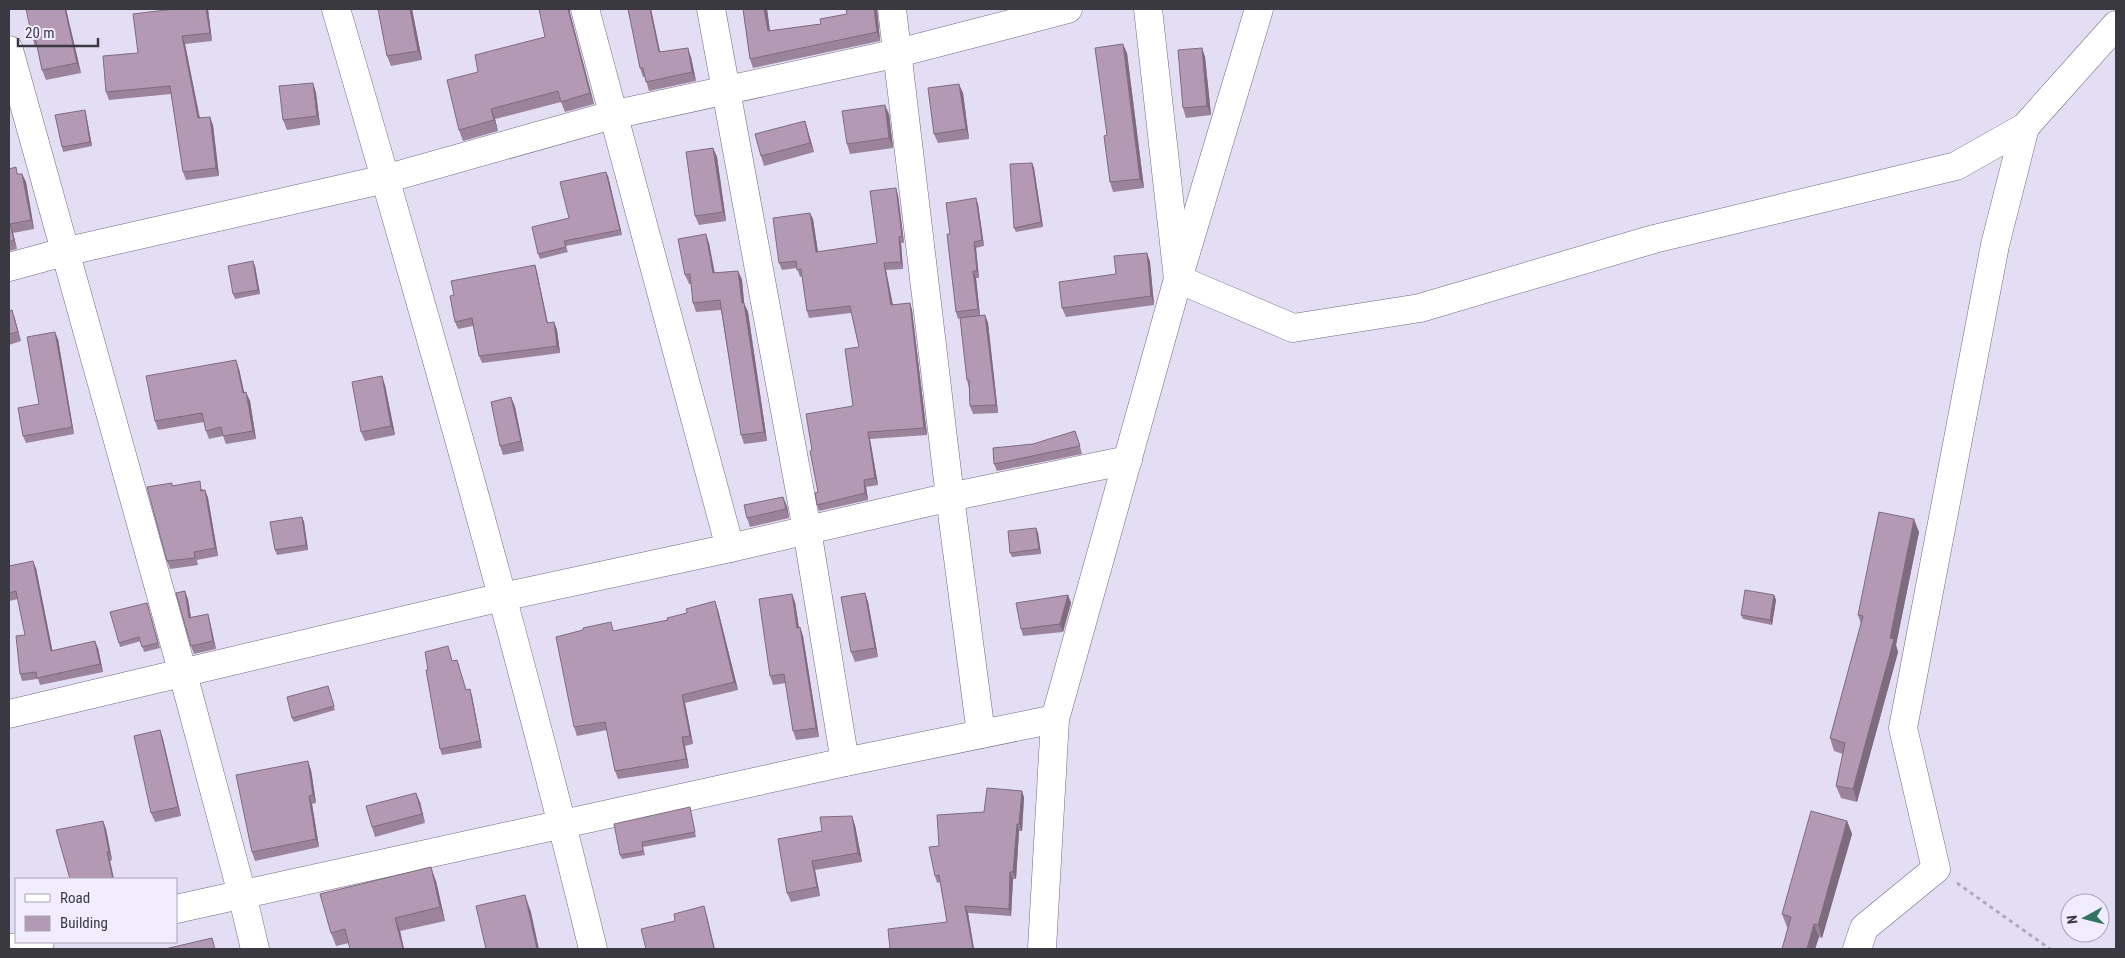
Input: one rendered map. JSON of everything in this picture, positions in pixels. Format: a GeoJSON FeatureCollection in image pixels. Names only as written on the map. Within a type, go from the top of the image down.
{"type":"FeatureCollection","features":[{"type":"Feature","properties":{"kind":"street"},"geometry":{"type":"LineString","coordinates":[[336,9],[502,598],[562,823],[593,949]]}},
{"type":"Feature","properties":{"kind":"street"},"geometry":{"type":"LineString","coordinates":[[585,9],[730,548]]}},
{"type":"Feature","properties":{"kind":"street"},"geometry":{"type":"LineString","coordinates":[[711,9],[807,530],[845,762]]}},
{"type":"Feature","properties":{"kind":"street"},"geometry":{"type":"LineString","coordinates":[[892,9],[950,497],[981,734]]}},
{"type":"Feature","properties":{"kind":"street"},"geometry":{"type":"LineString","coordinates":[[9,267],[64,252],[385,179],[612,115],[898,53],[1068,9]]}},
{"type":"Feature","properties":{"kind":"street"},"geometry":{"type":"LineString","coordinates":[[1148,9],[1178,279]]}},
{"type":"Feature","properties":{"kind":"street"},"geometry":{"type":"LineString","coordinates":[[1042,949],[1055,719],[1178,279],[1259,9]]}},
{"type":"Feature","properties":{"kind":"street"},"geometry":{"type":"LineString","coordinates":[[1178,279],[1293,328],[1420,308],[1654,239],[1956,166],[2025,127],[2116,25]]}},
{"type":"Feature","properties":{"kind":"street"},"geometry":{"type":"LineString","coordinates":[[9,50],[183,674],[255,949]]}},
{"type":"Feature","properties":{"kind":"street"},"geometry":{"type":"LineString","coordinates":[[1857,949],[1864,928],[1936,869],[1903,728],[1995,245],[2025,127]]}},
{"type":"Feature","properties":{"kind":"street"},"geometry":{"type":"LineString","coordinates":[[9,714],[502,598],[950,497],[1128,460]]}},
{"type":"Feature","properties":{"kind":"street"},"geometry":{"type":"LineString","coordinates":[[178,909],[562,823],[1055,719]]}},
{"type":"Feature","properties":{"kind":"street"},"geometry":{"type":"LineString","coordinates":[[9,949],[36,943]]}},
{"type":"Feature","properties":{"kind":"path"},"geometry":{"type":"LineString","coordinates":[[1936,869],[2050,949]]}},
{"type":"Feature","properties":{"kind":"building"},"geometry":{"type":"Polygon","coordinates":[[[26,9],[65,9],[77,63],[42,70],[35,36],[32,37],[26,9]]]}},
{"type":"Feature","properties":{"kind":"building"},"geometry":{"type":"Polygon","coordinates":[[[174,9],[206,9],[210,33],[182,36],[198,118],[210,117],[216,168],[183,172],[170,86],[106,92],[103,56],[138,53],[133,14],[174,9]]]}},
{"type":"Feature","properties":{"kind":"building"},"geometry":{"type":"Polygon","coordinates":[[[378,9],[410,9],[418,51],[387,56],[378,9]]]}},
{"type":"Feature","properties":{"kind":"building"},"geometry":{"type":"Polygon","coordinates":[[[539,9],[568,9],[590,93],[561,102],[558,91],[491,109],[494,120],[459,130],[447,80],[478,72],[475,55],[545,37],[539,9]]]}},
{"type":"Feature","properties":{"kind":"building"},"geometry":{"type":"Polygon","coordinates":[[[628,9],[650,9],[659,52],[688,48],[692,72],[646,82],[643,68],[640,68],[628,9]]]}},
{"type":"Feature","properties":{"kind":"building"},"geometry":{"type":"Polygon","coordinates":[[[743,9],[764,9],[768,31],[821,24],[820,19],[847,14],[846,9],[874,9],[877,32],[750,59],[743,9]]]}},
{"type":"Feature","properties":{"kind":"building"},"geometry":{"type":"Polygon","coordinates":[[[1123,44],[1140,179],[1110,182],[1104,136],[1107,135],[1095,48],[1123,44]]]}},
{"type":"Feature","properties":{"kind":"building"},"geometry":{"type":"Polygon","coordinates":[[[1202,48],[1207,106],[1183,108],[1178,50],[1202,48]]]}},
{"type":"Feature","properties":{"kind":"building"},"geometry":{"type":"Polygon","coordinates":[[[313,83],[317,116],[283,120],[279,86],[313,83]]]}},
{"type":"Feature","properties":{"kind":"building"},"geometry":{"type":"Polygon","coordinates":[[[959,84],[966,129],[934,134],[928,88],[959,84]]]}},
{"type":"Feature","properties":{"kind":"building"},"geometry":{"type":"Polygon","coordinates":[[[885,105],[889,138],[847,144],[842,111],[885,105]]]}},
{"type":"Feature","properties":{"kind":"building"},"geometry":{"type":"Polygon","coordinates":[[[85,110],[90,142],[62,147],[55,115],[85,110]]]}},
{"type":"Feature","properties":{"kind":"building"},"geometry":{"type":"Polygon","coordinates":[[[805,121],[810,143],[761,156],[755,134],[805,121]]]}},
{"type":"Feature","properties":{"kind":"building"},"geometry":{"type":"Polygon","coordinates":[[[713,148],[723,212],[695,216],[686,152],[713,148]]]}},
{"type":"Feature","properties":{"kind":"building"},"geometry":{"type":"Polygon","coordinates":[[[1032,163],[1041,222],[1014,228],[1010,164],[1032,163]]]}},
{"type":"Feature","properties":{"kind":"building"},"geometry":{"type":"Polygon","coordinates":[[[16,167],[17,174],[22,174],[31,220],[10,224],[14,240],[9,242],[9,169],[16,167]]]}},
{"type":"Feature","properties":{"kind":"building"},"geometry":{"type":"Polygon","coordinates":[[[606,172],[620,230],[564,241],[566,247],[538,254],[532,227],[569,218],[560,182],[606,172]]]}},
{"type":"Feature","properties":{"kind":"building"},"geometry":{"type":"Polygon","coordinates":[[[896,188],[902,236],[899,237],[901,262],[884,263],[891,305],[910,303],[924,428],[868,432],[875,478],[864,480],[865,493],[817,505],[815,493],[818,492],[810,451],[812,450],[806,414],[853,406],[845,349],[859,347],[850,306],[807,311],[801,269],[797,270],[796,261],[779,263],[773,218],[810,213],[816,252],[877,243],[870,191],[896,188]]]}},
{"type":"Feature","properties":{"kind":"building"},"geometry":{"type":"Polygon","coordinates":[[[976,198],[982,240],[974,242],[977,271],[973,271],[978,309],[956,312],[947,234],[950,234],[946,203],[976,198]]]}},
{"type":"Feature","properties":{"kind":"building"},"geometry":{"type":"Polygon","coordinates":[[[706,234],[713,273],[738,271],[764,432],[741,435],[720,300],[693,303],[690,274],[685,275],[678,239],[706,234]]]}},
{"type":"Feature","properties":{"kind":"building"},"geometry":{"type":"Polygon","coordinates":[[[1147,253],[1151,296],[1062,308],[1059,282],[1116,274],[1114,256],[1147,253]]]}},
{"type":"Feature","properties":{"kind":"building"},"geometry":{"type":"Polygon","coordinates":[[[253,261],[258,290],[233,294],[228,266],[253,261]]]}},
{"type":"Feature","properties":{"kind":"building"},"geometry":{"type":"Polygon","coordinates":[[[535,265],[547,323],[554,322],[557,346],[479,356],[472,318],[455,322],[450,296],[454,295],[451,281],[535,265]]]}},
{"type":"Feature","properties":{"kind":"building"},"geometry":{"type":"Polygon","coordinates":[[[12,310],[18,332],[9,334],[9,311],[12,310]]]}},
{"type":"Feature","properties":{"kind":"building"},"geometry":{"type":"Polygon","coordinates":[[[985,315],[996,405],[970,406],[969,380],[967,380],[960,318],[985,315]]]}},
{"type":"Feature","properties":{"kind":"building"},"geometry":{"type":"Polygon","coordinates":[[[55,332],[72,427],[23,436],[18,408],[39,404],[27,337],[55,332]]]}},
{"type":"Feature","properties":{"kind":"building"},"geometry":{"type":"Polygon","coordinates":[[[236,360],[243,393],[246,392],[253,431],[223,436],[221,427],[206,431],[202,413],[155,421],[146,376],[236,360]]]}},
{"type":"Feature","properties":{"kind":"building"},"geometry":{"type":"Polygon","coordinates":[[[382,376],[391,426],[361,432],[352,382],[382,376]]]}},
{"type":"Feature","properties":{"kind":"building"},"geometry":{"type":"Polygon","coordinates":[[[511,397],[521,441],[500,446],[491,402],[511,397]]]}},
{"type":"Feature","properties":{"kind":"building"},"geometry":{"type":"Polygon","coordinates":[[[1075,431],[1080,446],[994,464],[993,448],[1033,444],[1075,431]]]}},
{"type":"Feature","properties":{"kind":"building"},"geometry":{"type":"Polygon","coordinates":[[[200,481],[201,491],[205,490],[215,548],[194,552],[195,558],[167,561],[147,487],[172,483],[172,486],[200,481]]]}},
{"type":"Feature","properties":{"kind":"building"},"geometry":{"type":"Polygon","coordinates":[[[783,497],[786,509],[747,518],[744,505],[783,497]]]}},
{"type":"Feature","properties":{"kind":"building"},"geometry":{"type":"Polygon","coordinates":[[[1879,512],[1914,519],[1890,638],[1894,639],[1853,789],[1836,786],[1845,743],[1830,738],[1863,616],[1858,615],[1879,512]]]}},
{"type":"Feature","properties":{"kind":"building"},"geometry":{"type":"Polygon","coordinates":[[[302,517],[306,545],[275,550],[270,522],[302,517]]]}},
{"type":"Feature","properties":{"kind":"building"},"geometry":{"type":"Polygon","coordinates":[[[1036,528],[1039,549],[1010,553],[1008,531],[1036,528]]]}},
{"type":"Feature","properties":{"kind":"building"},"geometry":{"type":"Polygon","coordinates":[[[33,561],[51,651],[95,641],[100,664],[37,678],[36,672],[20,674],[16,636],[25,635],[16,591],[9,593],[9,566],[33,561]]]}},
{"type":"Feature","properties":{"kind":"building"},"geometry":{"type":"Polygon","coordinates":[[[1745,590],[1774,595],[1770,620],[1741,615],[1745,590]]]}},
{"type":"Feature","properties":{"kind":"building"},"geometry":{"type":"Polygon","coordinates":[[[185,591],[189,618],[208,614],[213,641],[191,646],[176,593],[185,591]]]}},
{"type":"Feature","properties":{"kind":"building"},"geometry":{"type":"Polygon","coordinates":[[[865,593],[875,648],[851,652],[841,597],[865,593]]]}},
{"type":"Feature","properties":{"kind":"building"},"geometry":{"type":"Polygon","coordinates":[[[792,594],[797,628],[800,627],[816,728],[793,731],[784,674],[770,676],[759,599],[792,594]]]}},
{"type":"Feature","properties":{"kind":"building"},"geometry":{"type":"Polygon","coordinates":[[[1068,595],[1060,624],[1021,629],[1016,603],[1068,595]]]}},
{"type":"Feature","properties":{"kind":"building"},"geometry":{"type":"Polygon","coordinates":[[[715,601],[734,682],[682,695],[690,736],[682,737],[686,759],[615,771],[605,722],[574,727],[556,637],[583,630],[583,628],[611,622],[613,631],[668,620],[667,618],[687,613],[686,609],[715,601]]]}},
{"type":"Feature","properties":{"kind":"building"},"geometry":{"type":"Polygon","coordinates":[[[147,603],[158,643],[142,647],[139,637],[119,643],[110,612],[147,603]]]}},
{"type":"Feature","properties":{"kind":"building"},"geometry":{"type":"Polygon","coordinates":[[[448,646],[452,661],[457,660],[466,690],[470,689],[480,741],[440,749],[426,670],[428,670],[425,652],[448,646]]]}},
{"type":"Feature","properties":{"kind":"building"},"geometry":{"type":"Polygon","coordinates":[[[328,686],[334,706],[292,718],[287,697],[328,686]]]}},
{"type":"Feature","properties":{"kind":"building"},"geometry":{"type":"Polygon","coordinates":[[[160,730],[178,807],[151,813],[134,736],[160,730]]]}},
{"type":"Feature","properties":{"kind":"building"},"geometry":{"type":"Polygon","coordinates":[[[308,761],[313,795],[309,796],[316,839],[252,852],[236,775],[308,761]]]}},
{"type":"Feature","properties":{"kind":"building"},"geometry":{"type":"Polygon","coordinates":[[[987,788],[1022,791],[1013,872],[1010,872],[1009,909],[965,906],[973,949],[890,949],[888,929],[947,922],[939,875],[935,876],[929,847],[939,846],[937,815],[984,812],[987,788]]]}},
{"type":"Feature","properties":{"kind":"building"},"geometry":{"type":"Polygon","coordinates":[[[416,793],[422,814],[372,827],[366,806],[416,793]]]}},
{"type":"Feature","properties":{"kind":"building"},"geometry":{"type":"Polygon","coordinates":[[[690,807],[695,832],[642,842],[643,851],[620,855],[614,824],[690,807]]]}},
{"type":"Feature","properties":{"kind":"building"},"geometry":{"type":"Polygon","coordinates":[[[1811,811],[1847,821],[1818,925],[1814,924],[1807,949],[1782,949],[1791,917],[1782,914],[1811,811]]]}},
{"type":"Feature","properties":{"kind":"building"},"geometry":{"type":"Polygon","coordinates":[[[852,816],[858,853],[812,861],[817,887],[787,893],[778,839],[822,831],[820,817],[852,816]]]}},
{"type":"Feature","properties":{"kind":"building"},"geometry":{"type":"Polygon","coordinates":[[[103,821],[113,878],[70,878],[56,830],[103,821]]]}},
{"type":"Feature","properties":{"kind":"building"},"geometry":{"type":"Polygon","coordinates":[[[431,867],[440,907],[395,918],[403,949],[350,949],[345,929],[331,933],[320,894],[431,867]]]}},
{"type":"Feature","properties":{"kind":"building"},"geometry":{"type":"Polygon","coordinates":[[[525,895],[537,949],[486,949],[476,906],[525,895]]]}},
{"type":"Feature","properties":{"kind":"building"},"geometry":{"type":"Polygon","coordinates":[[[704,906],[714,949],[646,949],[641,929],[675,921],[674,914],[704,906]]]}},
{"type":"Feature","properties":{"kind":"building"},"geometry":{"type":"Polygon","coordinates":[[[212,938],[215,949],[165,949],[212,938]]]}}]}
